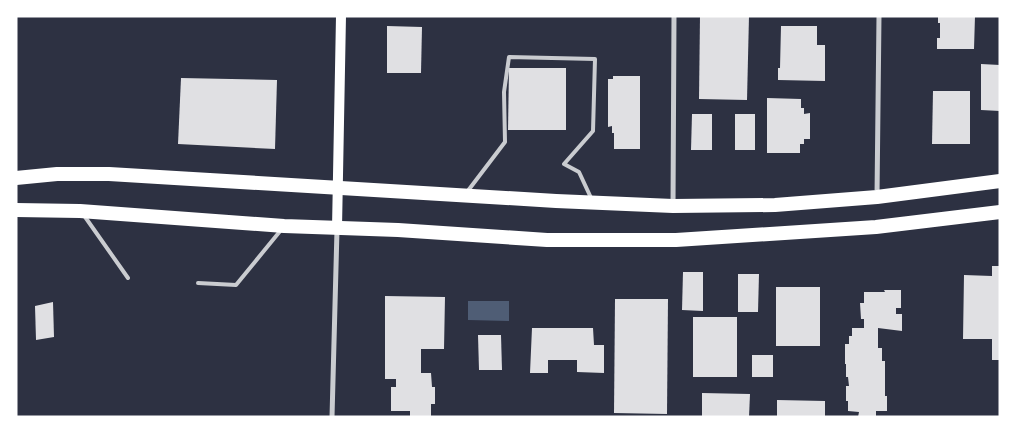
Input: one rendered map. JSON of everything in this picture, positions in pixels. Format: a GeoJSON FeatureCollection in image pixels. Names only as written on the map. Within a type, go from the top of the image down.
{"type":"FeatureCollection","features":[{"type":"Feature","properties":{"kind":"highway"},"geometry":{"type":"LineString","coordinates":[[16,178],[57,174],[109,174],[593,203],[673,206],[775,205],[877,197],[1000,182]]}},
{"type":"Feature","properties":{"kind":"highway"},"geometry":{"type":"LineString","coordinates":[[16,210],[80,210],[284,226],[398,230],[547,240],[676,240],[876,227],[1000,212]]}},
{"type":"Feature","properties":{"kind":"main road"},"geometry":{"type":"LineString","coordinates":[[337,228],[340,16]]}},
{"type":"Feature","properties":{"kind":"street"},"geometry":{"type":"LineString","coordinates":[[673,206],[674,16]]}},
{"type":"Feature","properties":{"kind":"street"},"geometry":{"type":"LineString","coordinates":[[877,197],[879,16]]}},
{"type":"Feature","properties":{"kind":"street"},"geometry":{"type":"LineString","coordinates":[[332,417],[337,228]]}},
{"type":"Feature","properties":{"kind":"lane"},"geometry":{"type":"LineString","coordinates":[[464,195],[505,142],[504,92],[508,57],[594,58],[593,131],[564,164],[579,172],[593,203]]}},
{"type":"Feature","properties":{"kind":"lane"},"geometry":{"type":"LineString","coordinates":[[80,210],[128,278]]}},
{"type":"Feature","properties":{"kind":"lane"},"geometry":{"type":"LineString","coordinates":[[198,283],[236,285],[284,226]]}},
{"type":"Feature","properties":{"kind":"water"},"geometry":{"type":"Polygon","coordinates":[[[468,301],[509,301],[509,321],[468,320],[468,301]]]}},
{"type":"Feature","properties":{"kind":"building"},"geometry":{"type":"Polygon","coordinates":[[[700,16],[749,16],[747,100],[699,99],[700,16]]]}},
{"type":"Feature","properties":{"kind":"building"},"geometry":{"type":"Polygon","coordinates":[[[938,16],[975,16],[974,49],[937,49],[937,38],[940,38],[938,16]]]}},
{"type":"Feature","properties":{"kind":"building"},"geometry":{"type":"Polygon","coordinates":[[[387,26],[422,27],[421,73],[387,73],[387,26]]]}},
{"type":"Feature","properties":{"kind":"building"},"geometry":{"type":"Polygon","coordinates":[[[781,26],[817,26],[817,45],[825,45],[825,81],[778,80],[781,26]]]}},
{"type":"Feature","properties":{"kind":"building"},"geometry":{"type":"Polygon","coordinates":[[[981,64],[1000,65],[1000,111],[981,110],[981,64]]]}},
{"type":"Feature","properties":{"kind":"building"},"geometry":{"type":"Polygon","coordinates":[[[509,68],[566,68],[566,130],[508,130],[509,68]]]}},
{"type":"Feature","properties":{"kind":"building"},"geometry":{"type":"Polygon","coordinates":[[[613,76],[640,76],[640,149],[614,149],[614,133],[612,133],[612,126],[608,127],[608,79],[613,79],[613,76]]]}},
{"type":"Feature","properties":{"kind":"building"},"geometry":{"type":"Polygon","coordinates":[[[181,78],[277,80],[275,149],[178,144],[181,78]]]}},
{"type":"Feature","properties":{"kind":"building"},"geometry":{"type":"Polygon","coordinates":[[[933,91],[970,91],[970,144],[932,144],[933,91]]]}},
{"type":"Feature","properties":{"kind":"building"},"geometry":{"type":"Polygon","coordinates":[[[767,98],[801,99],[801,108],[804,108],[804,114],[810,113],[810,139],[804,139],[804,144],[800,144],[800,153],[767,153],[767,98]]]}},
{"type":"Feature","properties":{"kind":"building"},"geometry":{"type":"Polygon","coordinates":[[[692,114],[712,114],[712,150],[691,150],[692,114]]]}},
{"type":"Feature","properties":{"kind":"building"},"geometry":{"type":"Polygon","coordinates":[[[735,114],[755,114],[755,150],[735,150],[735,114]]]}},
{"type":"Feature","properties":{"kind":"building"},"geometry":{"type":"Polygon","coordinates":[[[992,266],[1000,266],[1000,360],[992,360],[992,339],[963,339],[964,275],[992,276],[992,266]]]}},
{"type":"Feature","properties":{"kind":"building"},"geometry":{"type":"Polygon","coordinates":[[[683,272],[703,272],[703,311],[682,310],[683,272]]]}},
{"type":"Feature","properties":{"kind":"building"},"geometry":{"type":"Polygon","coordinates":[[[738,274],[759,274],[758,312],[738,312],[738,274]]]}},
{"type":"Feature","properties":{"kind":"building"},"geometry":{"type":"Polygon","coordinates":[[[776,287],[820,287],[820,346],[776,346],[776,287]]]}},
{"type":"Feature","properties":{"kind":"building"},"geometry":{"type":"Polygon","coordinates":[[[884,290],[901,290],[901,308],[896,308],[896,314],[902,314],[902,331],[878,328],[878,348],[882,348],[882,361],[885,361],[887,411],[876,411],[876,417],[858,417],[859,412],[848,411],[848,401],[846,401],[846,386],[849,386],[848,377],[846,377],[845,344],[849,344],[852,328],[864,328],[864,319],[861,319],[860,303],[864,303],[864,292],[885,292],[884,290]]]}},
{"type":"Feature","properties":{"kind":"building"},"geometry":{"type":"Polygon","coordinates":[[[385,296],[445,297],[444,349],[421,349],[421,373],[431,373],[432,387],[435,387],[435,404],[431,404],[431,416],[410,416],[410,411],[391,411],[391,387],[396,387],[396,379],[385,379],[385,296]]]}},
{"type":"Feature","properties":{"kind":"building"},"geometry":{"type":"Polygon","coordinates":[[[615,299],[668,299],[667,414],[614,413],[615,299]]]}},
{"type":"Feature","properties":{"kind":"building"},"geometry":{"type":"Polygon","coordinates":[[[53,302],[54,337],[36,340],[35,306],[53,302]]]}},
{"type":"Feature","properties":{"kind":"building"},"geometry":{"type":"Polygon","coordinates":[[[693,317],[737,317],[737,377],[693,377],[693,317]]]}},
{"type":"Feature","properties":{"kind":"building"},"geometry":{"type":"Polygon","coordinates":[[[532,328],[593,328],[594,345],[604,345],[604,373],[577,372],[577,360],[548,360],[548,373],[530,373],[532,328]]]}},
{"type":"Feature","properties":{"kind":"building"},"geometry":{"type":"Polygon","coordinates":[[[478,335],[501,335],[502,370],[479,370],[478,335]]]}},
{"type":"Feature","properties":{"kind":"building"},"geometry":{"type":"Polygon","coordinates":[[[752,355],[773,355],[773,377],[752,377],[752,355]]]}},
{"type":"Feature","properties":{"kind":"building"},"geometry":{"type":"Polygon","coordinates":[[[702,393],[750,394],[749,417],[702,417],[702,393]]]}},
{"type":"Feature","properties":{"kind":"building"},"geometry":{"type":"Polygon","coordinates":[[[777,400],[825,401],[825,417],[777,417],[777,400]]]}}]}
